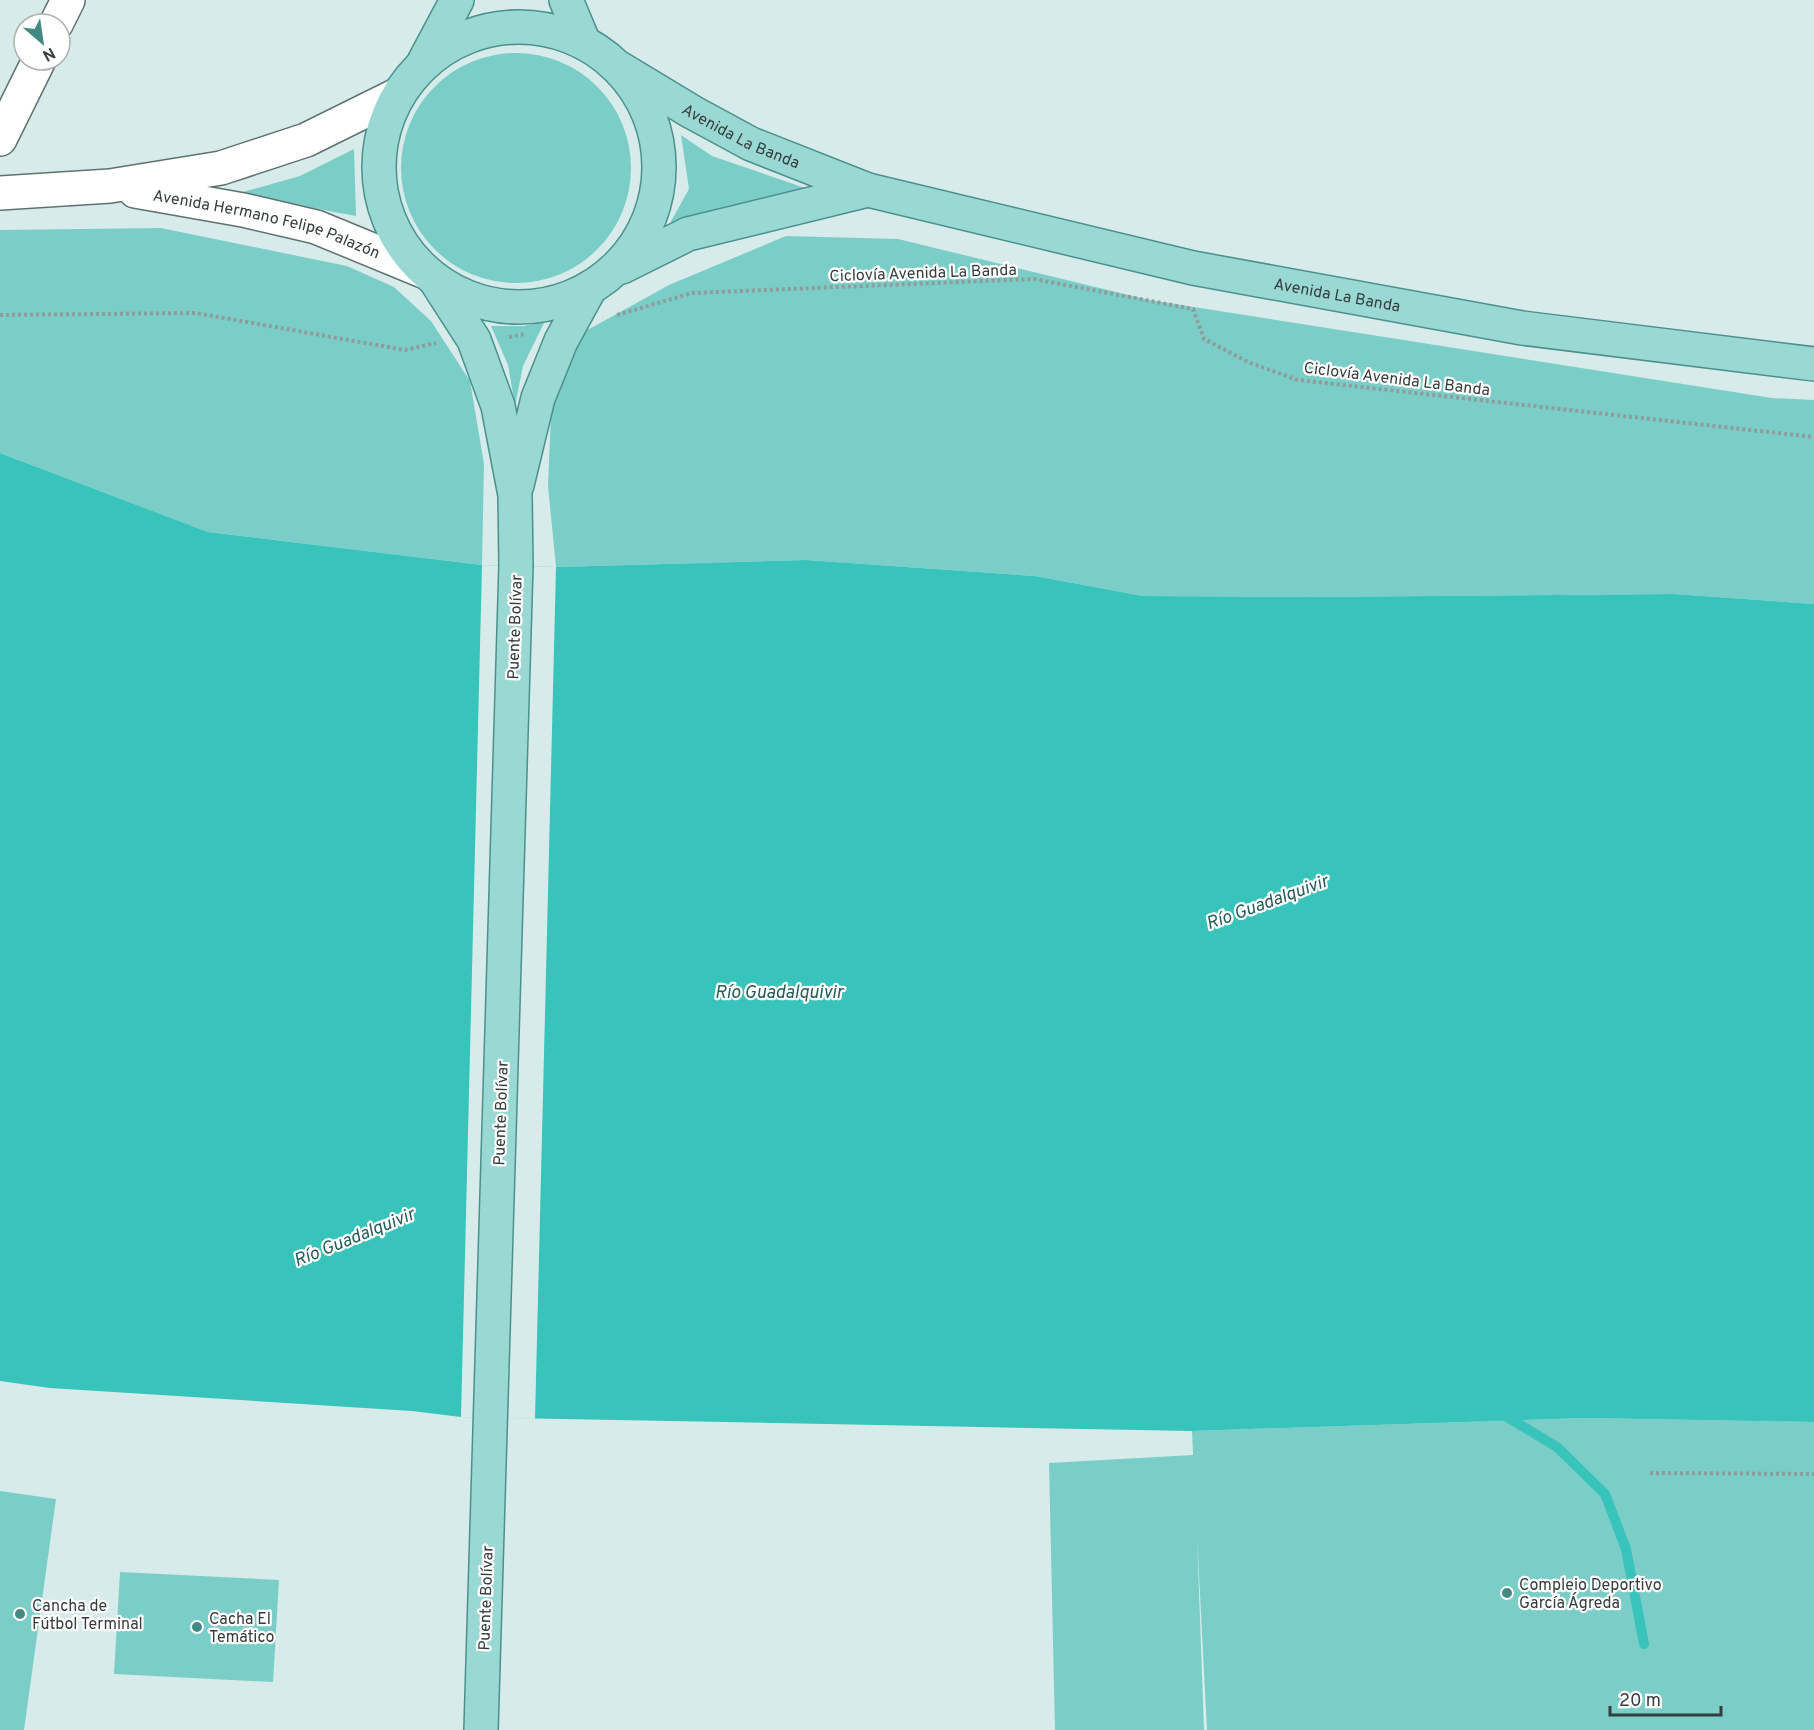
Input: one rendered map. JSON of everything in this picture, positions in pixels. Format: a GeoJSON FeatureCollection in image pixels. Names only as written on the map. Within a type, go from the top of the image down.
{"type":"FeatureCollection","features":[{"type":"Feature","properties":{"kind":"main road"},"geometry":{"type":"LineString","coordinates":[[421,66],[457,0]]}},
{"type":"Feature","properties":{"kind":"main road"},"geometry":{"type":"LineString","coordinates":[[566,0],[584,43]]}},
{"type":"Feature","properties":{"kind":"main road"},"geometry":{"type":"LineString","coordinates":[[421,66],[445,48],[471,36],[500,29],[528,28],[557,32],[584,43],[619,68]]}},
{"type":"Feature","properties":{"kind":"main road","name":"Puente Bolívar"},"geometry":{"type":"LineString","coordinates":[[421,66],[399,94],[384,129],[378,167],[384,206],[399,241],[430,276],[474,340],[498,406],[515,495],[516,565],[481,1730]]}},
{"type":"Feature","properties":{"kind":"main road","name":"Puente Bolívar"},"geometry":{"type":"LineString","coordinates":[[515,495],[538,398],[561,341],[601,280],[641,238],[657,195],[659,149],[645,105],[619,68]]}},
{"type":"Feature","properties":{"kind":"main road","name":"Avenida La Banda"},"geometry":{"type":"LineString","coordinates":[[619,68],[751,144],[868,190],[1193,268],[1522,328],[1814,364]]}},
{"type":"Feature","properties":{"kind":"main road","name":"Avenida La Banda"},"geometry":{"type":"LineString","coordinates":[[430,276],[473,300],[512,307],[553,303],[688,234],[868,190]]}},
{"type":"Feature","properties":{"kind":"street"},"geometry":{"type":"LineString","coordinates":[[0,139],[33,72]]}},
{"type":"Feature","properties":{"kind":"street","name":"Avenida Hermano Felipe Palazón"},"geometry":{"type":"LineString","coordinates":[[0,193],[110,186],[221,168],[306,140],[399,94]]}},
{"type":"Feature","properties":{"kind":"street","name":"Avenida Hermano Felipe Palazón"},"geometry":{"type":"LineString","coordinates":[[110,186],[243,210],[316,227],[430,276]]}},
{"type":"Feature","properties":{"kind":"path","name":"Ciclovía Avenida La Banda"},"geometry":{"type":"LineString","coordinates":[[614,315],[692,293],[1034,279],[1193,309],[1204,339],[1250,363],[1298,380],[1814,437]]}},
{"type":"Feature","properties":{"kind":"path"},"geometry":{"type":"LineString","coordinates":[[0,315],[196,313],[405,350],[444,342]]}},
{"type":"Feature","properties":{"kind":"path"},"geometry":{"type":"LineString","coordinates":[[1650,1473],[1814,1474]]}},
{"type":"Feature","properties":{"kind":"shaded area"},"geometry":{"type":"Polygon","coordinates":[[[516,53],[560,62],[589,79],[605,95],[626,135],[631,168],[622,212],[605,241],[589,257],[549,278],[516,283],[472,274],[443,257],[427,241],[406,201],[401,168],[410,124],[427,95],[443,79],[483,58],[516,53]]]}},
{"type":"Feature","properties":{"kind":"shaded area"},"geometry":{"type":"Polygon","coordinates":[[[681,135],[712,156],[814,191],[665,232],[689,189],[681,135]]]}},
{"type":"Feature","properties":{"kind":"shaded area"},"geometry":{"type":"Polygon","coordinates":[[[354,149],[356,216],[296,205],[211,201],[300,176],[354,149]]]}},
{"type":"Feature","properties":{"kind":"shaded area"},"geometry":{"type":"Polygon","coordinates":[[[161,228],[347,266],[394,287],[431,321],[470,381],[484,464],[482,565],[208,532],[0,453],[0,230],[161,228]]]}},
{"type":"Feature","properties":{"kind":"shaded area"},"geometry":{"type":"Polygon","coordinates":[[[786,236],[898,239],[1149,300],[1772,398],[1814,400],[1814,604],[1674,594],[1143,596],[1035,576],[806,560],[556,567],[548,486],[552,390],[582,333],[669,285],[786,236]]]}},
{"type":"Feature","properties":{"kind":"shaded area"},"geometry":{"type":"Polygon","coordinates":[[[545,321],[523,366],[515,406],[508,365],[491,326],[524,326],[545,321]]]}},
{"type":"Feature","properties":{"kind":"shaded area","name":"Complejo Deportivo García Ágreda"},"geometry":{"type":"Polygon","coordinates":[[[1586,1418],[1814,1422],[1814,1730],[1207,1730],[1197,1536],[1204,1730],[1055,1730],[1049,1463],[1193,1455],[1192,1431],[1586,1418]]]}},
{"type":"Feature","properties":{"kind":"shaded area","name":"Cancha de Fútbol Terminal"},"geometry":{"type":"Polygon","coordinates":[[[0,1491],[56,1499],[24,1730],[0,1730],[0,1491]]]}},
{"type":"Feature","properties":{"kind":"shaded area","name":"Cacha El Temático"},"geometry":{"type":"Polygon","coordinates":[[[120,1572],[279,1580],[273,1682],[114,1674],[120,1572]]]}},
{"type":"Feature","properties":{"kind":"water","name":"Río Guadalquivir"},"geometry":{"type":"Polygon","coordinates":[[[0,453],[208,532],[482,565],[556,567],[806,560],[1035,576],[1143,596],[1674,594],[1814,604],[1814,1422],[1585,1418],[1192,1431],[461,1417],[412,1411],[50,1388],[0,1381],[0,453]]]}},
{"type":"Feature","properties":{"kind":"pier"},"geometry":{"type":"Polygon","coordinates":[[[482,565],[556,567],[535,1419],[461,1417],[482,565]]]}},
{"type":"Feature","properties":{"kind":"waterway"},"geometry":{"type":"LineString","coordinates":[[1502,1414],[1557,1447],[1605,1494],[1626,1549],[1644,1644]]}},
{"type":"Feature","properties":{"kind":"place","name":"Complejo Deportivo García Ágreda"},"geometry":{"type":"Point","coordinates":[1507,1593]}},
{"type":"Feature","properties":{"kind":"place","name":"Cancha de Fútbol Terminal"},"geometry":{"type":"Point","coordinates":[20,1614]}},
{"type":"Feature","properties":{"kind":"place","name":"Cacha El Temático"},"geometry":{"type":"Point","coordinates":[197,1627]}}]}
